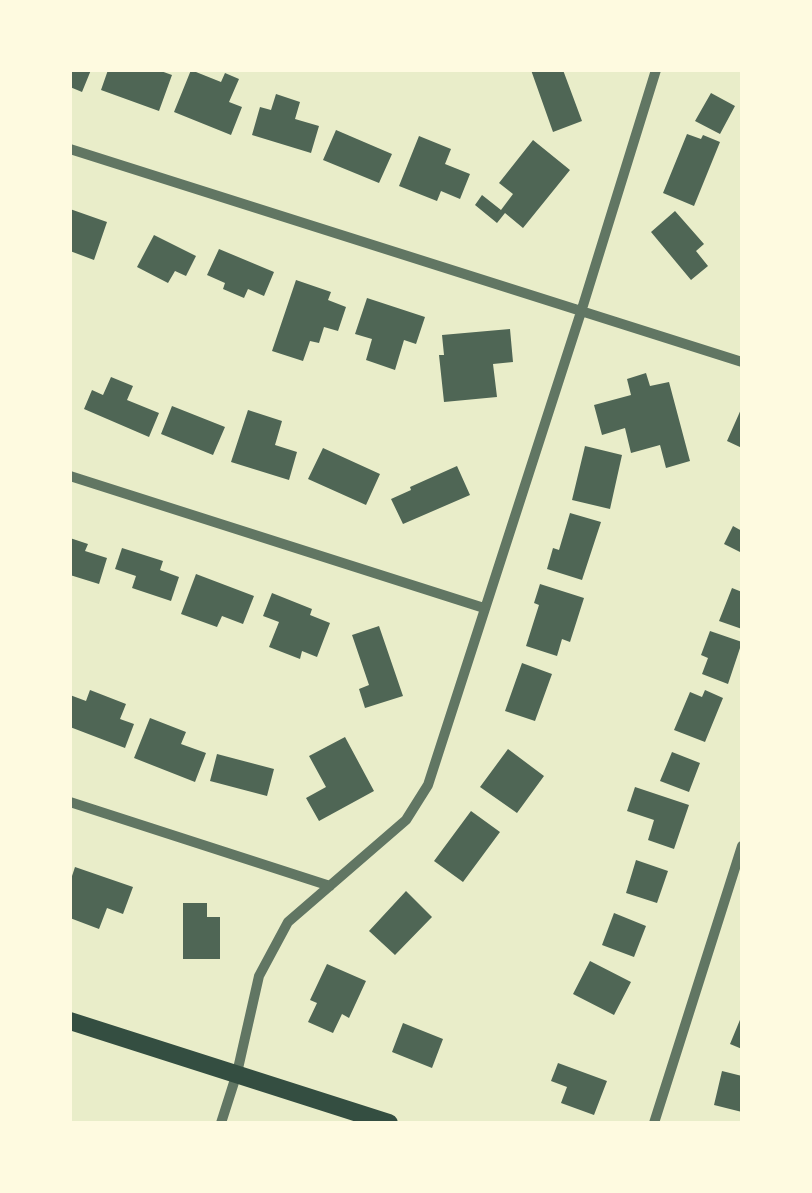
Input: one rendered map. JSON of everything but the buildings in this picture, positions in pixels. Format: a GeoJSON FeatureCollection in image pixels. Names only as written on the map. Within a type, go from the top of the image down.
{"type":"FeatureCollection","features":[{"type":"Feature","properties":{"kind":"main road"},"geometry":{"type":"LineString","coordinates":[[70,1021],[389,1123]]}},
{"type":"Feature","properties":{"kind":"street"},"geometry":{"type":"LineString","coordinates":[[220,1123],[237,1073],[259,976],[288,922],[406,820],[428,785],[656,70]]}},
{"type":"Feature","properties":{"kind":"street"},"geometry":{"type":"LineString","coordinates":[[70,149],[742,362]]}},
{"type":"Feature","properties":{"kind":"street"},"geometry":{"type":"LineString","coordinates":[[70,476],[484,608]]}},
{"type":"Feature","properties":{"kind":"street"},"geometry":{"type":"LineString","coordinates":[[70,802],[330,886]]}},
{"type":"Feature","properties":{"kind":"street"},"geometry":{"type":"LineString","coordinates":[[654,1123],[742,846]]}}]}
